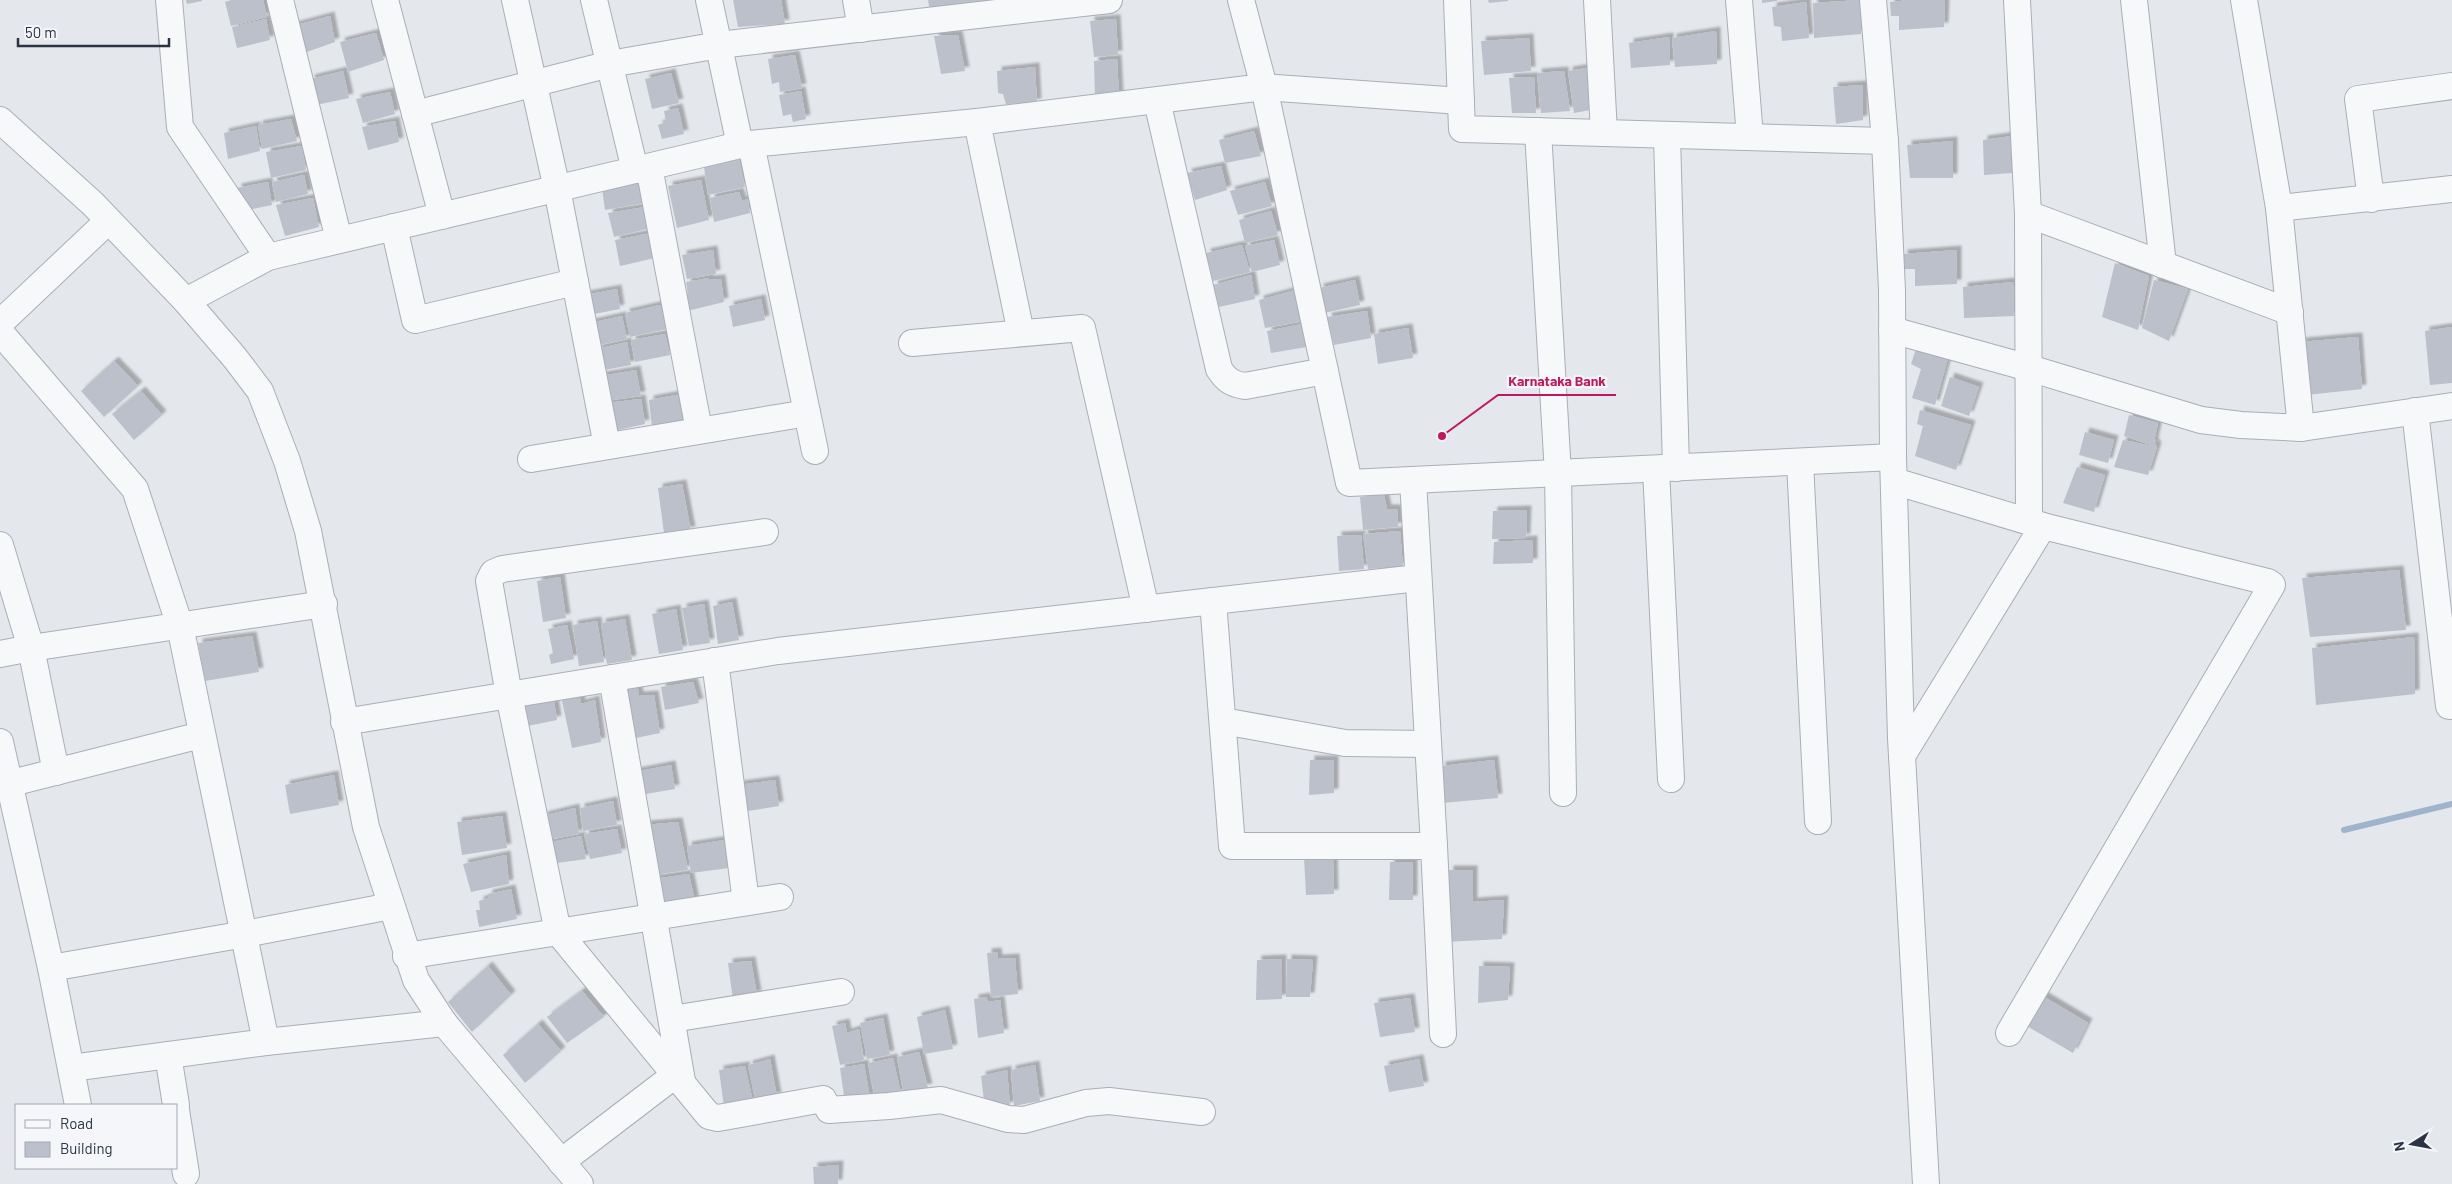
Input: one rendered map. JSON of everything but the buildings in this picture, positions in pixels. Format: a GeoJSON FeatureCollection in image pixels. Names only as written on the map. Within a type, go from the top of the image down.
{"type":"FeatureCollection","features":[{"type":"Feature","properties":{"kind":"street"},"geometry":{"type":"LineString","coordinates":[[169,0],[180,127],[268,257]]}},
{"type":"Feature","properties":{"kind":"street"},"geometry":{"type":"LineString","coordinates":[[280,0],[340,240]]}},
{"type":"Feature","properties":{"kind":"street"},"geometry":{"type":"LineString","coordinates":[[385,0],[442,216]]}},
{"type":"Feature","properties":{"kind":"street"},"geometry":{"type":"LineString","coordinates":[[515,0],[557,188],[607,446]]}},
{"type":"Feature","properties":{"kind":"street"},"geometry":{"type":"LineString","coordinates":[[594,0],[610,64],[642,168],[699,430]]}},
{"type":"Feature","properties":{"kind":"street"},"geometry":{"type":"LineString","coordinates":[[709,0],[719,45],[746,144],[815,451]]}},
{"type":"Feature","properties":{"kind":"street"},"geometry":{"type":"LineString","coordinates":[[856,0],[861,29]]}},
{"type":"Feature","properties":{"kind":"street"},"geometry":{"type":"LineString","coordinates":[[415,114],[533,82],[610,64],[719,45],[1110,0]]}},
{"type":"Feature","properties":{"kind":"street"},"geometry":{"type":"LineString","coordinates":[[1241,0],[1264,87],[1349,483],[1800,462],[1893,469],[2036,524],[2268,582],[2272,585],[2009,1033]]}},
{"type":"Feature","properties":{"kind":"street"},"geometry":{"type":"LineString","coordinates":[[1457,0],[1462,129],[1885,141]]}},
{"type":"Feature","properties":{"kind":"street"},"geometry":{"type":"LineString","coordinates":[[1597,0],[1604,133]]}},
{"type":"Feature","properties":{"kind":"street"},"geometry":{"type":"LineString","coordinates":[[1739,0],[1750,137]]}},
{"type":"Feature","properties":{"kind":"street"},"geometry":{"type":"LineString","coordinates":[[1873,0],[1885,141],[1892,330],[1893,469],[1902,756],[1926,1184]]}},
{"type":"Feature","properties":{"kind":"street"},"geometry":{"type":"LineString","coordinates":[[1902,756],[2036,524],[2029,368],[2028,214],[2017,0]]}},
{"type":"Feature","properties":{"kind":"street"},"geometry":{"type":"LineString","coordinates":[[2134,0],[2163,265]]}},
{"type":"Feature","properties":{"kind":"street"},"geometry":{"type":"LineString","coordinates":[[2244,0],[2279,208],[2301,428]]}},
{"type":"Feature","properties":{"kind":"street"},"geometry":{"type":"LineString","coordinates":[[2371,199],[2358,99],[2452,86]]}},
{"type":"Feature","properties":{"kind":"street"},"geometry":{"type":"LineString","coordinates":[[186,301],[268,257],[746,144],[976,122],[1264,87],[1461,101]]}},
{"type":"Feature","properties":{"kind":"street"},"geometry":{"type":"LineString","coordinates":[[1157,101],[1219,369],[1226,380],[1235,385],[1245,386],[1325,371]]}},
{"type":"Feature","properties":{"kind":"street"},"geometry":{"type":"LineString","coordinates":[[0,120],[93,204],[186,301],[236,358],[260,391],[290,470],[308,531],[324,604],[344,722],[366,827],[406,956],[416,980],[444,1023],[571,1174],[679,1078]]}},
{"type":"Feature","properties":{"kind":"street"},"geometry":{"type":"LineString","coordinates":[[976,122],[1021,333]]}},
{"type":"Feature","properties":{"kind":"street"},"geometry":{"type":"LineString","coordinates":[[1538,131],[1558,474],[1563,793]]}},
{"type":"Feature","properties":{"kind":"street"},"geometry":{"type":"LineString","coordinates":[[1667,135],[1666,468],[1670,779]]}},
{"type":"Feature","properties":{"kind":"street"},"geometry":{"type":"LineString","coordinates":[[2279,208],[2452,189]]}},
{"type":"Feature","properties":{"kind":"street"},"geometry":{"type":"LineString","coordinates":[[2028,214],[2290,312]]}},
{"type":"Feature","properties":{"kind":"street"},"geometry":{"type":"LineString","coordinates":[[0,323],[108,221]]}},
{"type":"Feature","properties":{"kind":"street"},"geometry":{"type":"LineString","coordinates":[[394,227],[415,320],[575,282]]}},
{"type":"Feature","properties":{"kind":"street"},"geometry":{"type":"LineString","coordinates":[[912,343],[1082,328],[1146,609]]}},
{"type":"Feature","properties":{"kind":"street"},"geometry":{"type":"LineString","coordinates":[[1892,330],[2029,368],[2201,420],[2241,425],[2301,428],[2452,406]]}},
{"type":"Feature","properties":{"kind":"street"},"geometry":{"type":"LineString","coordinates":[[0,332],[135,489],[180,626],[201,736],[245,934],[266,1042]]}},
{"type":"Feature","properties":{"kind":"street"},"geometry":{"type":"LineString","coordinates":[[2415,411],[2449,706]]}},
{"type":"Feature","properties":{"kind":"street"},"geometry":{"type":"LineString","coordinates":[[531,459],[807,413]]}},
{"type":"Feature","properties":{"kind":"street"},"geometry":{"type":"LineString","coordinates":[[1800,462],[1818,821]]}},
{"type":"Feature","properties":{"kind":"street"},"geometry":{"type":"LineString","coordinates":[[1412,480],[1434,846],[1443,1034]]}},
{"type":"Feature","properties":{"kind":"street"},"geometry":{"type":"LineString","coordinates":[[764,532],[502,569],[492,573],[489,581],[509,695],[558,932],[709,1116],[718,1118],[823,1099],[828,1110],[940,1100],[1016,1120],[1024,1120],[1086,1104],[1109,1101],[1202,1112]]}},
{"type":"Feature","properties":{"kind":"street"},"geometry":{"type":"LineString","coordinates":[[0,546],[32,648],[56,772]]}},
{"type":"Feature","properties":{"kind":"street"},"geometry":{"type":"LineString","coordinates":[[344,722],[778,651],[1418,578]]}},
{"type":"Feature","properties":{"kind":"street"},"geometry":{"type":"LineString","coordinates":[[1213,601],[1232,846],[1434,846]]}},
{"type":"Feature","properties":{"kind":"street"},"geometry":{"type":"LineString","coordinates":[[0,654],[324,604]]}},
{"type":"Feature","properties":{"kind":"street"},"geometry":{"type":"LineString","coordinates":[[715,662],[746,902]]}},
{"type":"Feature","properties":{"kind":"street"},"geometry":{"type":"LineString","coordinates":[[612,678],[672,1019],[679,1078]]}},
{"type":"Feature","properties":{"kind":"street"},"geometry":{"type":"LineString","coordinates":[[1223,721],[1345,743],[1428,744]]}},
{"type":"Feature","properties":{"kind":"street"},"geometry":{"type":"LineString","coordinates":[[5,785],[201,736]]}},
{"type":"Feature","properties":{"kind":"street"},"geometry":{"type":"LineString","coordinates":[[0,742],[5,785],[51,968],[78,1104]]}},
{"type":"Feature","properties":{"kind":"street"},"geometry":{"type":"LineString","coordinates":[[406,956],[780,897]]}},
{"type":"Feature","properties":{"kind":"street"},"geometry":{"type":"LineString","coordinates":[[51,968],[391,906]]}},
{"type":"Feature","properties":{"kind":"street"},"geometry":{"type":"LineString","coordinates":[[672,1019],[841,992]]}},
{"type":"Feature","properties":{"kind":"street"},"geometry":{"type":"LineString","coordinates":[[71,1068],[266,1042],[444,1023]]}},
{"type":"Feature","properties":{"kind":"street"},"geometry":{"type":"LineString","coordinates":[[168,1055],[176,1104]]}},
{"type":"Feature","properties":{"kind":"street"},"geometry":{"type":"LineString","coordinates":[[178,1123],[186,1174]]}},
{"type":"Feature","properties":{"kind":"waterway"},"geometry":{"type":"LineString","coordinates":[[2344,830],[2452,804]]}},
{"type":"Feature","properties":{"kind":"place","name":"Karnataka Bank"},"geometry":{"type":"Point","coordinates":[1442,436]}}]}
